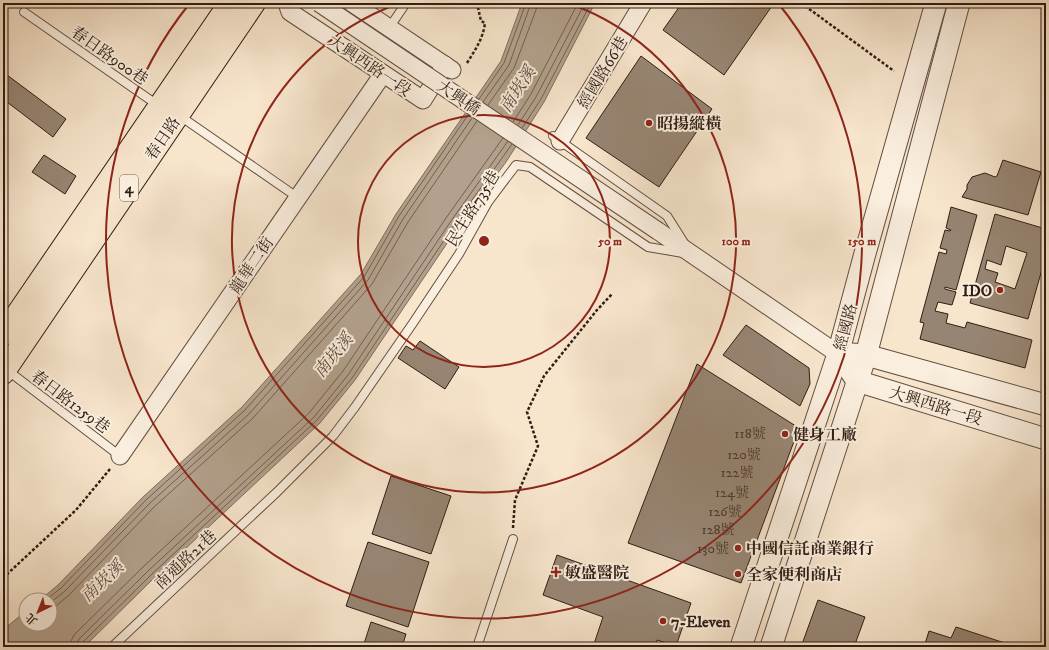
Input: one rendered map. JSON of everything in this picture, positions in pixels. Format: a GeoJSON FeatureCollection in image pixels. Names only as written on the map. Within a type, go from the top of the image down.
{"type":"FeatureCollection","features":[{"type":"Feature","properties":{"kind":"main road","name":"春日路"},"geometry":{"type":"LineString","coordinates":[[4,370],[169,111],[230,3]]}},
{"type":"Feature","properties":{"kind":"main road","name":"春日路"},"geometry":{"type":"LineString","coordinates":[[3,335],[169,111],[254,3]]}},
{"type":"Feature","properties":{"kind":"street","name":"大興西路一段"},"geometry":{"type":"LineString","coordinates":[[287,3],[290,12],[423,100],[454,67]]}},
{"type":"Feature","properties":{"kind":"street","name":"大興橋"},"geometry":{"type":"LineString","coordinates":[[319,3],[690,254]]}},
{"type":"Feature","properties":{"kind":"street"},"geometry":{"type":"LineString","coordinates":[[352,3],[389,28],[454,67]]}},
{"type":"Feature","properties":{"kind":"street","name":"經國路66巷"},"geometry":{"type":"LineString","coordinates":[[556,139],[643,3]]}},
{"type":"Feature","properties":{"kind":"street","name":"經國路"},"geometry":{"type":"LineString","coordinates":[[741,647],[838,354],[936,3]]}},
{"type":"Feature","properties":{"kind":"street","name":"經國路"},"geometry":{"type":"LineString","coordinates":[[771,647],[866,354],[959,3]]}},
{"type":"Feature","properties":{"kind":"street","name":"龍華二街"},"geometry":{"type":"LineString","coordinates":[[120,456],[383,74]]}},
{"type":"Feature","properties":{"kind":"street"},"geometry":{"type":"LineString","coordinates":[[690,254],[838,354],[857,381]]}},
{"type":"Feature","properties":{"kind":"street","name":"大興西路一段"},"geometry":{"type":"LineString","coordinates":[[838,354],[866,354],[1046,405]]}},
{"type":"Feature","properties":{"kind":"street","name":"大興西路一段"},"geometry":{"type":"LineString","coordinates":[[857,381],[1046,439]]}},
{"type":"Feature","properties":{"kind":"lane"},"geometry":{"type":"LineString","coordinates":[[389,28],[406,3]]}},
{"type":"Feature","properties":{"kind":"lane","name":"春日路900巷"},"geometry":{"type":"LineString","coordinates":[[24,12],[297,197]]}},
{"type":"Feature","properties":{"kind":"lane"},"geometry":{"type":"LineString","coordinates":[[556,139],[667,216],[690,254]]}},
{"type":"Feature","properties":{"kind":"lane","name":"民生路735巷"},"geometry":{"type":"LineString","coordinates":[[277,492],[333,436],[355,408],[459,254],[488,202],[516,165],[530,167],[648,247],[690,254]]}},
{"type":"Feature","properties":{"kind":"lane","name":"春日路1259巷"},"geometry":{"type":"LineString","coordinates":[[4,370],[120,456]]}},
{"type":"Feature","properties":{"kind":"lane","name":"南通路21巷"},"geometry":{"type":"LineString","coordinates":[[112,647],[277,492]]}},
{"type":"Feature","properties":{"kind":"lane"},"geometry":{"type":"LineString","coordinates":[[477,647],[513,539]]}},
{"type":"Feature","properties":{"kind":"path"},"geometry":{"type":"LineString","coordinates":[[454,67],[478,45],[484,32],[485,23],[481,21],[477,3]]}},
{"type":"Feature","properties":{"kind":"path"},"geometry":{"type":"LineString","coordinates":[[801,3],[894,71]]}},
{"type":"Feature","properties":{"kind":"path"},"geometry":{"type":"LineString","coordinates":[[513,539],[515,500],[538,446],[527,412],[544,376],[597,310],[612,294]]}},
{"type":"Feature","properties":{"kind":"path"},"geometry":{"type":"LineString","coordinates":[[3,578],[76,510],[120,456]]}},
{"type":"Feature","properties":{"kind":"water","name":"南崁溪"},"geometry":{"type":"Polygon","coordinates":[[[522,3],[595,3],[544,102],[506,162],[458,227],[355,380],[320,423],[155,577],[84,647],[3,647],[3,630],[18,618],[18,632],[58,632],[58,592],[50,592],[143,497],[242,407],[361,274],[396,214],[501,61],[522,3]]]}},
{"type":"Feature","properties":{"kind":"building","name":"昭揚縱橫"},"geometry":{"type":"Polygon","coordinates":[[[682,3],[774,3],[724,75],[663,30],[682,3]]]}},
{"type":"Feature","properties":{"kind":"building","name":"昭揚縱橫"},"geometry":{"type":"Polygon","coordinates":[[[641,56],[712,109],[659,187],[586,138],[641,56]]]}},
{"type":"Feature","properties":{"kind":"building"},"geometry":{"type":"Polygon","coordinates":[[[3,72],[66,119],[53,137],[3,99],[3,72]]]}},
{"type":"Feature","properties":{"kind":"building"},"geometry":{"type":"Polygon","coordinates":[[[44,155],[76,176],[65,194],[32,172],[44,155]]]}},
{"type":"Feature","properties":{"kind":"building"},"geometry":{"type":"Polygon","coordinates":[[[1003,160],[1041,172],[1028,215],[962,197],[972,177],[985,173],[995,177],[997,176],[1003,160]]]}},
{"type":"Feature","properties":{"kind":"building"},"geometry":{"type":"Polygon","coordinates":[[[951,207],[977,215],[956,290],[945,287],[945,289],[956,292],[952,305],[938,302],[935,311],[948,314],[946,323],[965,328],[967,322],[1032,340],[1025,368],[920,339],[924,323],[920,322],[939,252],[946,254],[947,250],[940,248],[945,230],[951,230],[946,228],[951,207]]]}},
{"type":"Feature","properties":{"kind":"building"},"geometry":{"type":"Polygon","coordinates":[[[995,214],[1046,229],[1046,255],[1028,319],[970,303],[995,214]],[[1006,246],[1001,265],[987,260],[985,269],[998,273],[995,282],[1015,289],[1027,253],[1006,246]]]}},
{"type":"Feature","properties":{"kind":"building"},"geometry":{"type":"Polygon","coordinates":[[[746,325],[809,368],[810,384],[800,406],[723,355],[746,325]]]}},
{"type":"Feature","properties":{"kind":"building"},"geometry":{"type":"Polygon","coordinates":[[[420,341],[459,367],[445,389],[398,358],[406,346],[413,350],[420,341]]]}},
{"type":"Feature","properties":{"kind":"building"},"geometry":{"type":"Polygon","coordinates":[[[697,364],[799,428],[741,583],[628,543],[697,364]]]}},
{"type":"Feature","properties":{"kind":"building"},"geometry":{"type":"Polygon","coordinates":[[[391,476],[451,496],[431,554],[372,534],[391,476]]]}},
{"type":"Feature","properties":{"kind":"building"},"geometry":{"type":"Polygon","coordinates":[[[368,542],[429,562],[408,627],[346,606],[368,542]]]}},
{"type":"Feature","properties":{"kind":"building","name":"敏盛醫院"},"geometry":{"type":"Polygon","coordinates":[[[557,555],[691,603],[676,646],[657,640],[655,647],[593,647],[603,617],[543,595],[557,555]]]}},
{"type":"Feature","properties":{"kind":"building"},"geometry":{"type":"Polygon","coordinates":[[[818,600],[865,617],[854,647],[801,647],[818,600]]]}},
{"type":"Feature","properties":{"kind":"building"},"geometry":{"type":"Polygon","coordinates":[[[371,622],[406,634],[402,647],[363,647],[371,622]]]}},
{"type":"Feature","properties":{"kind":"building"},"geometry":{"type":"Polygon","coordinates":[[[956,627],[1017,647],[924,647],[929,631],[951,638],[956,627]]]}},
{"type":"Feature","properties":{"kind":"place","name":"昭揚縱橫"},"geometry":{"type":"Point","coordinates":[649,123]}},
{"type":"Feature","properties":{"kind":"place","name":"IDO"},"geometry":{"type":"Point","coordinates":[1000,290]}},
{"type":"Feature","properties":{"kind":"place","name":"健身工廠"},"geometry":{"type":"Point","coordinates":[785,434]}},
{"type":"Feature","properties":{"kind":"place","name":"中國信託商業銀行"},"geometry":{"type":"Point","coordinates":[738,548]}},
{"type":"Feature","properties":{"kind":"place","name":"敏盛醫院"},"geometry":{"type":"Point","coordinates":[556,572]}},
{"type":"Feature","properties":{"kind":"place","name":"全家便利商店"},"geometry":{"type":"Point","coordinates":[738,574]}},
{"type":"Feature","properties":{"kind":"place","name":"7-Eleven"},"geometry":{"type":"Point","coordinates":[663,621]}}]}
